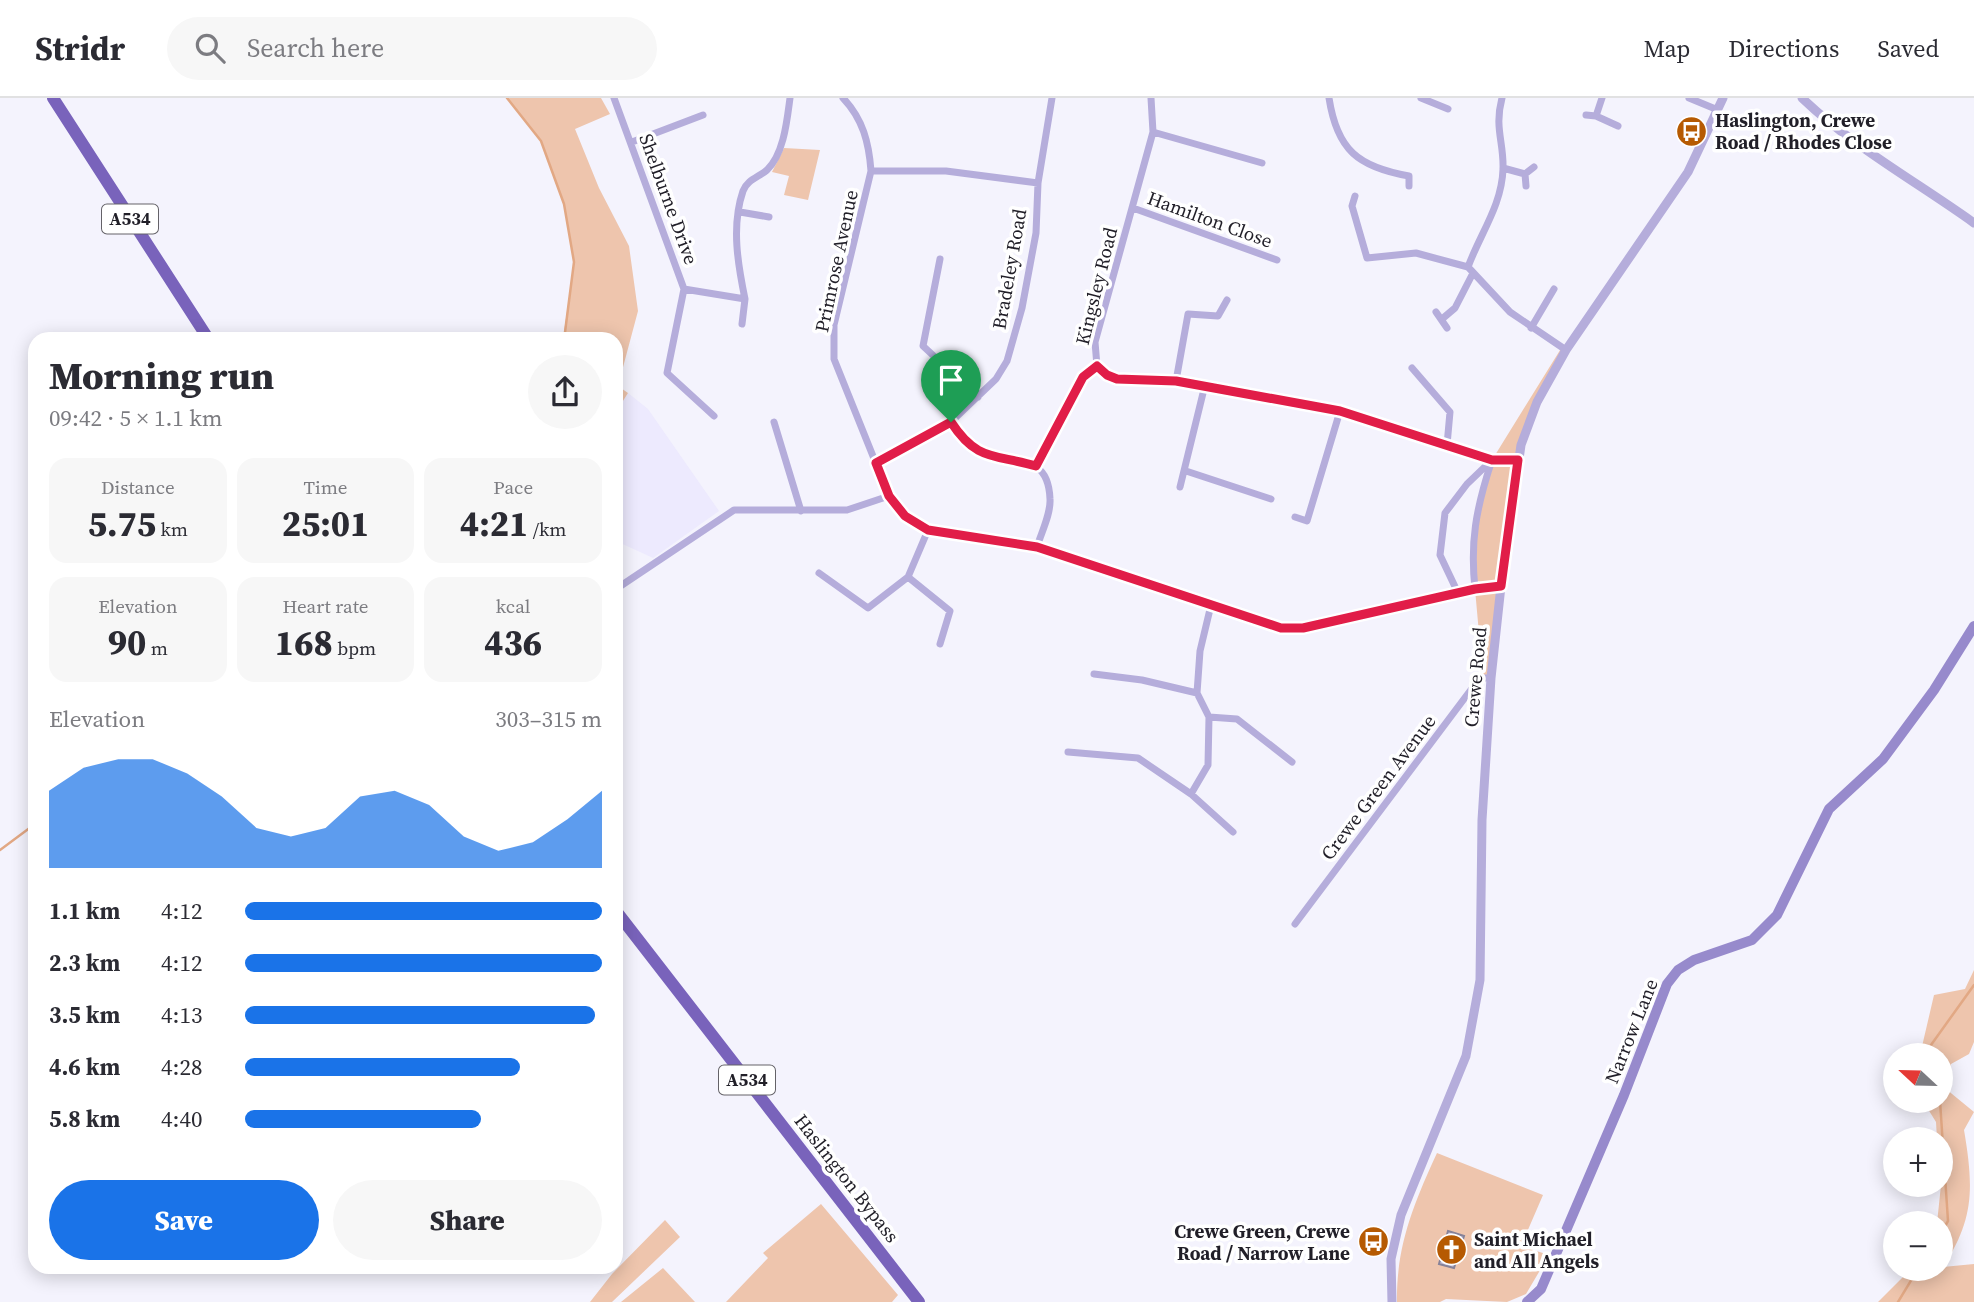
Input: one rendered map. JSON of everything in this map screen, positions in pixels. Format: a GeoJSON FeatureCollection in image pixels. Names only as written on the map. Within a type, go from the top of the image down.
{"type":"FeatureCollection","features":[{"type":"Feature","properties":{"kind":"highway","name":"A534"},"geometry":{"type":"LineString","coordinates":[[53,98],[204,332]]}},
{"type":"Feature","properties":{"kind":"highway","name":"Haslington Bypass"},"geometry":{"type":"LineString","coordinates":[[623,920],[919,1302]]}},
{"type":"Feature","properties":{"kind":"main road","name":"Narrow Lane"},"geometry":{"type":"LineString","coordinates":[[1527,1302],[1541,1289],[1624,1095],[1667,984],[1678,970],[1694,960],[1752,940],[1766,929],[1777,915],[1829,809],[1883,759],[1940,681],[1974,626]]}},
{"type":"Feature","properties":{"kind":"street","name":"Shelburne Drive"},"geometry":{"type":"LineString","coordinates":[[614,98],[684,289],[667,373],[714,416]]}},
{"type":"Feature","properties":{"kind":"street"},"geometry":{"type":"LineString","coordinates":[[742,324],[746,299],[735,254],[744,190],[752,180],[768,169],[776,156],[790,98]]}},
{"type":"Feature","properties":{"kind":"street","name":"Bradeley Road"},"geometry":{"type":"LineString","coordinates":[[876,463],[951,422],[996,379],[1007,361],[1022,308],[1036,233],[1038,183],[1052,98]]}},
{"type":"Feature","properties":{"kind":"street","name":"Kingsley Road"},"geometry":{"type":"LineString","coordinates":[[1036,466],[1083,377],[1097,366],[1095,342],[1153,132],[1152,98]]}},
{"type":"Feature","properties":{"kind":"street"},"geometry":{"type":"LineString","coordinates":[[1329,98],[1332,119],[1347,150],[1378,171],[1409,176]]}},
{"type":"Feature","properties":{"kind":"street"},"geometry":{"type":"LineString","coordinates":[[1421,98],[1448,110]]}},
{"type":"Feature","properties":{"kind":"street"},"geometry":{"type":"LineString","coordinates":[[1442,319],[1455,308],[1471,270],[1478,239],[1498,202],[1503,168],[1497,128],[1502,98]]}},
{"type":"Feature","properties":{"kind":"street"},"geometry":{"type":"LineString","coordinates":[[1597,116],[1602,98]]}},
{"type":"Feature","properties":{"kind":"street"},"geometry":{"type":"LineString","coordinates":[[1689,98],[1718,110]]}},
{"type":"Feature","properties":{"kind":"street","name":"Crewe Road"},"geometry":{"type":"LineString","coordinates":[[1392,1302],[1391,1259],[1401,1214],[1466,1056],[1480,980],[1482,820],[1491,678],[1518,460],[1537,402],[1566,350],[1688,172],[1723,98]]}},
{"type":"Feature","properties":{"kind":"street"},"geometry":{"type":"LineString","coordinates":[[1802,98],[1819,115],[1863,147],[1974,223]]}},
{"type":"Feature","properties":{"kind":"street","name":"Primrose Avenue"},"geometry":{"type":"LineString","coordinates":[[848,99],[862,123],[869,146],[871,171],[834,325],[834,359],[889,496],[905,516],[928,530],[1037,547],[1291,630],[1475,589],[1501,586]]}},
{"type":"Feature","properties":{"kind":"street"},"geometry":{"type":"LineString","coordinates":[[632,142],[703,115]]}},
{"type":"Feature","properties":{"kind":"street"},"geometry":{"type":"LineString","coordinates":[[1586,115],[1597,116],[1618,126]]}},
{"type":"Feature","properties":{"kind":"street"},"geometry":{"type":"LineString","coordinates":[[1153,132],[1262,163]]}},
{"type":"Feature","properties":{"kind":"street"},"geometry":{"type":"LineString","coordinates":[[1525,174],[1534,167]]}},
{"type":"Feature","properties":{"kind":"street"},"geometry":{"type":"LineString","coordinates":[[1503,168],[1525,174]]}},
{"type":"Feature","properties":{"kind":"street"},"geometry":{"type":"LineString","coordinates":[[1409,186],[1409,176],[1415,169]]}},
{"type":"Feature","properties":{"kind":"street"},"geometry":{"type":"LineString","coordinates":[[871,171],[946,171],[1038,183]]}},
{"type":"Feature","properties":{"kind":"street"},"geometry":{"type":"LineString","coordinates":[[1525,174],[1526,186]]}},
{"type":"Feature","properties":{"kind":"street"},"geometry":{"type":"LineString","coordinates":[[1355,195],[1352,206],[1367,258],[1416,253],[1471,270],[1510,313],[1566,350]]}},
{"type":"Feature","properties":{"kind":"street","name":"Hamilton Close"},"geometry":{"type":"LineString","coordinates":[[1133,208],[1277,260]]}},
{"type":"Feature","properties":{"kind":"street"},"geometry":{"type":"LineString","coordinates":[[740,212],[769,217]]}},
{"type":"Feature","properties":{"kind":"street"},"geometry":{"type":"LineString","coordinates":[[940,259],[923,346],[978,397]]}},
{"type":"Feature","properties":{"kind":"street"},"geometry":{"type":"LineString","coordinates":[[684,289],[746,299]]}},
{"type":"Feature","properties":{"kind":"street"},"geometry":{"type":"LineString","coordinates":[[1531,328],[1554,289]]}},
{"type":"Feature","properties":{"kind":"street"},"geometry":{"type":"LineString","coordinates":[[1176,381],[1188,314],[1218,316],[1227,300]]}},
{"type":"Feature","properties":{"kind":"street"},"geometry":{"type":"LineString","coordinates":[[1436,312],[1447,328]]}},
{"type":"Feature","properties":{"kind":"street"},"geometry":{"type":"LineString","coordinates":[[1097,366],[1117,379],[1205,385],[1340,411],[1492,460],[1518,460]]}},
{"type":"Feature","properties":{"kind":"street"},"geometry":{"type":"LineString","coordinates":[[1412,368],[1450,412],[1447,444]]}},
{"type":"Feature","properties":{"kind":"street"},"geometry":{"type":"LineString","coordinates":[[1180,486],[1186,471],[1205,385]]}},
{"type":"Feature","properties":{"kind":"street"},"geometry":{"type":"LineString","coordinates":[[1295,517],[1307,522],[1340,411]]}},
{"type":"Feature","properties":{"kind":"street"},"geometry":{"type":"LineString","coordinates":[[774,422],[801,511]]}},
{"type":"Feature","properties":{"kind":"street"},"geometry":{"type":"LineString","coordinates":[[951,422],[974,450],[988,456],[1036,466],[1046,477],[1051,501],[1037,547]]}},
{"type":"Feature","properties":{"kind":"street"},"geometry":{"type":"LineString","coordinates":[[1475,589],[1471,554],[1474,523],[1492,460]]}},
{"type":"Feature","properties":{"kind":"street"},"geometry":{"type":"LineString","coordinates":[[1458,593],[1440,555],[1445,513],[1467,484],[1492,460]]}},
{"type":"Feature","properties":{"kind":"street"},"geometry":{"type":"LineString","coordinates":[[1186,471],[1271,499]]}},
{"type":"Feature","properties":{"kind":"street"},"geometry":{"type":"LineString","coordinates":[[623,584],[734,510],[847,510],[889,496]]}},
{"type":"Feature","properties":{"kind":"street"},"geometry":{"type":"LineString","coordinates":[[820,573],[868,608],[908,577],[928,530]]}},
{"type":"Feature","properties":{"kind":"street"},"geometry":{"type":"LineString","coordinates":[[908,577],[950,611],[940,644]]}},
{"type":"Feature","properties":{"kind":"street"},"geometry":{"type":"LineString","coordinates":[[1191,794],[1208,765],[1209,717],[1197,693],[1200,651],[1211,605]]}},
{"type":"Feature","properties":{"kind":"street"},"geometry":{"type":"LineString","coordinates":[[1094,674],[1142,680],[1197,693]]}},
{"type":"Feature","properties":{"kind":"street","name":"Crewe Green Avenue"},"geometry":{"type":"LineString","coordinates":[[1295,924],[1473,687],[1483,678],[1491,678]]}},
{"type":"Feature","properties":{"kind":"street"},"geometry":{"type":"LineString","coordinates":[[1209,717],[1237,719],[1292,762]]}},
{"type":"Feature","properties":{"kind":"street"},"geometry":{"type":"LineString","coordinates":[[1068,752],[1138,758],[1191,794],[1233,832]]}},
{"type":"Feature","properties":{"kind":"shaded area"},"geometry":{"type":"Polygon","coordinates":[[[507,98],[601,98],[610,114],[575,129],[599,188],[629,246],[638,311],[623,367],[623,332],[564,332],[574,262],[564,204],[541,141],[507,98]]]}},
{"type":"Feature","properties":{"kind":"shaded area"},"geometry":{"type":"Polygon","coordinates":[[[784,148],[820,150],[808,200],[784,195],[789,176],[772,172],[784,148]]]}},
{"type":"Feature","properties":{"kind":"shaded area"},"geometry":{"type":"Polygon","coordinates":[[[1562,347],[1566,350],[1521,445],[1491,678],[1483,678],[1475,589],[1498,586],[1477,581],[1474,523],[1492,460],[1562,347]]]}},
{"type":"Feature","properties":{"kind":"shaded area"},"geometry":{"type":"Polygon","coordinates":[[[628,393],[648,409],[719,511],[653,558],[623,544],[623,401],[628,393]]]}},
{"type":"Feature","properties":{"kind":"shaded area"},"geometry":{"type":"Polygon","coordinates":[[[1974,970],[1974,1042],[1969,1054],[1953,1063],[1953,1043],[1923,1043],[1934,995],[1965,989],[1974,970]]]}},
{"type":"Feature","properties":{"kind":"shaded area"},"geometry":{"type":"Polygon","coordinates":[[[1953,1095],[1974,1112],[1964,1130],[1969,1170],[1969,1203],[1961,1234],[1953,1250],[1953,1211],[1938,1211],[1940,1197],[1953,1197],[1953,1127],[1936,1127],[1930,1113],[1953,1113],[1953,1095]]]}},
{"type":"Feature","properties":{"kind":"shaded area"},"geometry":{"type":"Polygon","coordinates":[[[1437,1153],[1543,1195],[1521,1246],[1549,1255],[1526,1294],[1507,1302],[1446,1299],[1440,1302],[1397,1302],[1403,1243],[1437,1153]]]}},
{"type":"Feature","properties":{"kind":"shaded area"},"geometry":{"type":"Polygon","coordinates":[[[821,1204],[898,1295],[892,1302],[726,1302],[768,1258],[763,1253],[821,1204]]]}},
{"type":"Feature","properties":{"kind":"shaded area"},"geometry":{"type":"Polygon","coordinates":[[[665,1220],[680,1237],[612,1302],[590,1302],[612,1274],[623,1274],[623,1263],[665,1220]]]}},
{"type":"Feature","properties":{"kind":"shaded area"},"geometry":{"type":"Polygon","coordinates":[[[1974,1264],[1974,1302],[1878,1302],[1899,1281],[1953,1281],[1953,1266],[1974,1264]]]}},
{"type":"Feature","properties":{"kind":"shaded area"},"geometry":{"type":"Polygon","coordinates":[[[663,1268],[695,1302],[621,1302],[663,1268]]]}},
{"type":"Feature","properties":{"kind":"building","name":"Saint Michael and All Angels"},"geometry":{"type":"Polygon","coordinates":[[[1448,1231],[1464,1236],[1454,1268],[1439,1264],[1448,1231]]]}},
{"type":"Feature","properties":{"kind":"waterway"},"geometry":{"type":"LineString","coordinates":[[507,98],[541,141],[564,204],[574,262],[565,332]]}},
{"type":"Feature","properties":{"kind":"waterway"},"geometry":{"type":"LineString","coordinates":[[0,850],[28,829]]}},
{"type":"Feature","properties":{"kind":"waterway"},"geometry":{"type":"LineString","coordinates":[[1932,1043],[1974,985]]}},
{"type":"Feature","properties":{"kind":"waterway"},"geometry":{"type":"LineString","coordinates":[[1941,1113],[1947,1211]]}},
{"type":"Feature","properties":{"kind":"waterway"},"geometry":{"type":"LineString","coordinates":[[1898,1302],[1911,1281]]}},
{"type":"Feature","properties":{"kind":"place","name":"Haslington, Crewe Road / Rhodes Close"},"geometry":{"type":"Point","coordinates":[1692,131]}},
{"type":"Feature","properties":{"kind":"place","name":"Crewe Green, Crewe Road / Narrow Lane"},"geometry":{"type":"Point","coordinates":[1373,1242]}},
{"type":"Feature","properties":{"kind":"place","name":"Saint Michael and All Angels"},"geometry":{"type":"Point","coordinates":[1451,1250]}},
{"type":"Feature","properties":{"kind":"route"},"geometry":{"type":"LineString","coordinates":[[1097,366],[1117,379],[1205,385],[1340,411],[1492,460],[1518,460],[1501,586],[1475,589],[1291,630],[1037,547],[928,530],[905,516],[889,496],[876,463],[951,422],[974,450],[988,456],[1036,466],[1083,377],[1097,366]]}}]}
